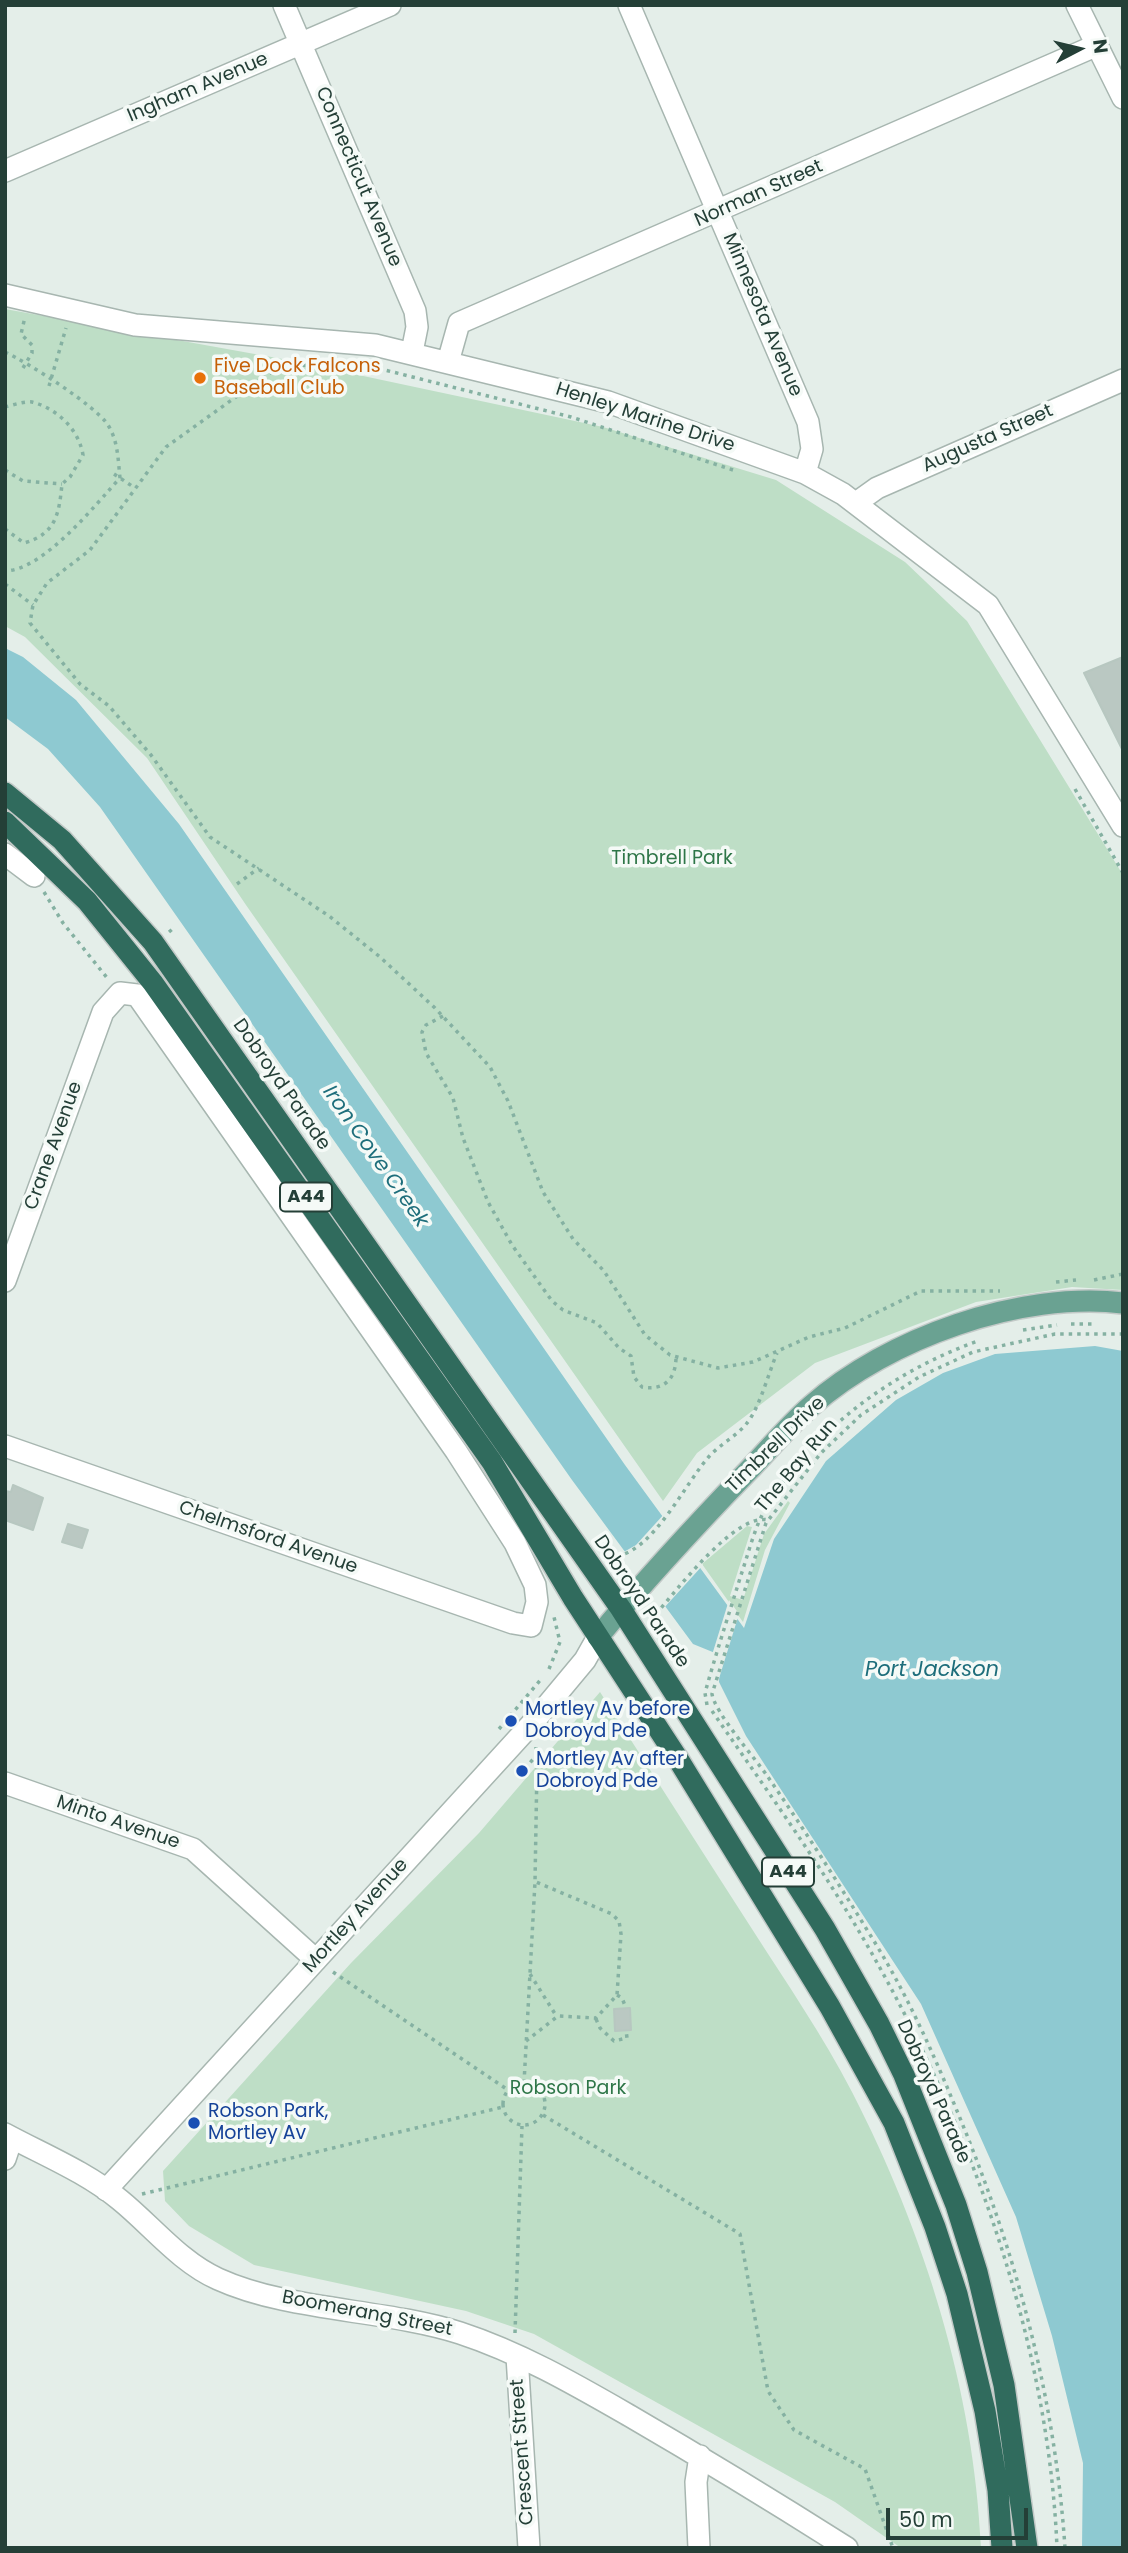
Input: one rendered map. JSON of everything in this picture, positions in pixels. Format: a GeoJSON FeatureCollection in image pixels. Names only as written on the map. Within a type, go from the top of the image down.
{"type":"FeatureCollection","features":[{"type":"Feature","properties":{"kind":"highway","name":"Dobroyd Parade"},"geometry":{"type":"LineString","coordinates":[[5,793],[62,840],[153,942],[621,1609],[825,1929],[879,2024],[924,2122],[956,2205],[994,2336],[1015,2448],[1027,2548]]}},
{"type":"Feature","properties":{"kind":"highway","name":"A44"},"geometry":{"type":"LineString","coordinates":[[5,822],[88,901],[153,983],[492,1462],[598,1637],[678,1759],[830,2007],[894,2123],[935,2227],[972,2354],[998,2490],[1002,2548]]}},
{"type":"Feature","properties":{"kind":"main road","name":"Timbrell Drive"},"geometry":{"type":"LineString","coordinates":[[598,1637],[688,1533],[811,1405],[887,1356],[930,1336],[1016,1307],[1060,1303],[1123,1303]]}},
{"type":"Feature","properties":{"kind":"street","name":"Connecticut Avenue"},"geometry":{"type":"LineString","coordinates":[[284,5],[415,311],[417,327],[412,352]]}},
{"type":"Feature","properties":{"kind":"street","name":"Ingham Avenue"},"geometry":{"type":"LineString","coordinates":[[5,171],[390,5]]}},
{"type":"Feature","properties":{"kind":"street","name":"Minnesota Avenue"},"geometry":{"type":"LineString","coordinates":[[629,5],[808,422],[812,449],[806,472]]}},
{"type":"Feature","properties":{"kind":"street"},"geometry":{"type":"LineString","coordinates":[[1077,5],[1123,98]]}},
{"type":"Feature","properties":{"kind":"street","name":"Norman Street"},"geometry":{"type":"LineString","coordinates":[[448,362],[459,323],[1095,46]]}},
{"type":"Feature","properties":{"kind":"street","name":"Henley Marine Drive"},"geometry":{"type":"LineString","coordinates":[[5,295],[135,326],[375,345],[412,352],[608,402],[806,472],[856,503],[988,605],[1123,826]]}},
{"type":"Feature","properties":{"kind":"street","name":"Augusta Street"},"geometry":{"type":"LineString","coordinates":[[856,503],[877,488],[1123,380]]}},
{"type":"Feature","properties":{"kind":"street"},"geometry":{"type":"LineString","coordinates":[[5,853],[34,876]]}},
{"type":"Feature","properties":{"kind":"street","name":"Chelmsford Avenue"},"geometry":{"type":"LineString","coordinates":[[5,1447],[513,1623],[531,1626],[537,1602],[535,1585],[515,1543],[456,1451],[142,1001],[128,992],[120,993]]}},
{"type":"Feature","properties":{"kind":"street","name":"Crane Avenue"},"geometry":{"type":"LineString","coordinates":[[5,1281],[103,1012],[120,993]]}},
{"type":"Feature","properties":{"kind":"street","name":"Mortley Avenue"},"geometry":{"type":"LineString","coordinates":[[113,2195],[316,1960],[513,1744],[585,1660],[598,1637]]}},
{"type":"Feature","properties":{"kind":"street","name":"Minto Avenue"},"geometry":{"type":"LineString","coordinates":[[5,1783],[193,1849],[316,1960]]}},
{"type":"Feature","properties":{"kind":"street"},"geometry":{"type":"LineString","coordinates":[[5,2159],[9,2136]]}},
{"type":"Feature","properties":{"kind":"street","name":"Boomerang Street"},"geometry":{"type":"LineString","coordinates":[[9,2136],[113,2195],[187,2259],[215,2278],[245,2290],[429,2325],[517,2356],[561,2376],[700,2456],[848,2548]]}},
{"type":"Feature","properties":{"kind":"street","name":"Crescent Street"},"geometry":{"type":"LineString","coordinates":[[517,2356],[529,2548]]}},
{"type":"Feature","properties":{"kind":"street"},"geometry":{"type":"LineString","coordinates":[[699,2548],[696,2482],[700,2456]]}},
{"type":"Feature","properties":{"kind":"path"},"geometry":{"type":"LineString","coordinates":[[24,366],[32,353],[32,345],[21,334],[29,302]]}},
{"type":"Feature","properties":{"kind":"path"},"geometry":{"type":"LineString","coordinates":[[50,384],[70,312]]}},
{"type":"Feature","properties":{"kind":"path"},"geometry":{"type":"LineString","coordinates":[[5,352],[50,384],[87,404],[107,423],[117,444],[120,478],[61,542],[15,571],[5,571]]}},
{"type":"Feature","properties":{"kind":"path"},"geometry":{"type":"LineString","coordinates":[[741,473],[571,417],[373,367],[293,365],[268,374],[166,447],[90,550],[47,583],[33,604],[30,623],[80,684],[109,706],[143,745],[210,836],[329,916],[380,957],[443,1016],[490,1067],[508,1101],[543,1192],[573,1239],[604,1271],[645,1335],[676,1356],[718,1368],[753,1362],[808,1337],[845,1328],[921,1291],[1012,1290]]}},
{"type":"Feature","properties":{"kind":"path"},"geometry":{"type":"LineString","coordinates":[[5,407],[30,401],[53,412],[72,426],[83,455],[70,477],[62,484],[59,514],[52,529],[37,539],[24,543],[5,529]]}},
{"type":"Feature","properties":{"kind":"path"},"geometry":{"type":"LineString","coordinates":[[5,470],[23,481],[62,484]]}},
{"type":"Feature","properties":{"kind":"path"},"geometry":{"type":"LineString","coordinates":[[114,474],[135,488]]}},
{"type":"Feature","properties":{"kind":"path"},"geometry":{"type":"LineString","coordinates":[[5,584],[33,604]]}},
{"type":"Feature","properties":{"kind":"path"},"geometry":{"type":"LineString","coordinates":[[1069,779],[1123,873]]}},
{"type":"Feature","properties":{"kind":"path"},"geometry":{"type":"LineString","coordinates":[[237,884],[259,867]]}},
{"type":"Feature","properties":{"kind":"path"},"geometry":{"type":"LineString","coordinates":[[34,876],[63,923],[120,993]]}},
{"type":"Feature","properties":{"kind":"path"},"geometry":{"type":"LineString","coordinates":[[443,1016],[426,1025],[422,1040],[430,1061],[453,1098],[463,1138],[488,1202],[516,1251],[552,1301],[563,1310],[597,1324],[619,1348],[631,1356],[634,1377],[642,1387],[652,1388],[669,1382],[676,1373],[676,1356]]}},
{"type":"Feature","properties":{"kind":"path"},"geometry":{"type":"LineString","coordinates":[[1052,1283],[1107,1280],[1123,1275]]}},
{"type":"Feature","properties":{"kind":"path"},"geometry":{"type":"LineString","coordinates":[[1016,1331],[1062,1324],[1102,1324]]}},
{"type":"Feature","properties":{"kind":"path","name":"The Bay Run"},"geometry":{"type":"LineString","coordinates":[[715,1686],[768,1520],[842,1433],[861,1415],[919,1377],[973,1352],[1029,1338],[1082,1332],[1123,1334]]}},
{"type":"Feature","properties":{"kind":"path"},"geometry":{"type":"LineString","coordinates":[[706,1702],[708,1684],[734,1597],[761,1518],[773,1496],[832,1430],[859,1405],[919,1365],[979,1340]]}},
{"type":"Feature","properties":{"kind":"path"},"geometry":{"type":"LineString","coordinates":[[617,1556],[627,1555],[637,1547],[672,1508],[708,1457],[749,1422],[778,1352]]}},
{"type":"Feature","properties":{"kind":"path"},"geometry":{"type":"LineString","coordinates":[[656,1614],[705,1557],[745,1524],[761,1518],[768,1520]]}},
{"type":"Feature","properties":{"kind":"path"},"geometry":{"type":"LineString","coordinates":[[524,2083],[535,1882],[537,1766],[498,1728],[551,1667],[559,1642],[553,1615]]}},
{"type":"Feature","properties":{"kind":"path"},"geometry":{"type":"LineString","coordinates":[[559,1642],[567,1644]]}},
{"type":"Feature","properties":{"kind":"path"},"geometry":{"type":"LineString","coordinates":[[526,2041],[556,2017],[596,2018],[617,1995],[619,1921],[612,1914],[535,1882]]}},
{"type":"Feature","properties":{"kind":"path"},"geometry":{"type":"LineString","coordinates":[[316,1960],[508,2090]]}},
{"type":"Feature","properties":{"kind":"path"},"geometry":{"type":"LineString","coordinates":[[530,1974],[556,2017]]}},
{"type":"Feature","properties":{"kind":"path"},"geometry":{"type":"LineString","coordinates":[[617,1995],[622,1998],[626,2008]]}},
{"type":"Feature","properties":{"kind":"path"},"geometry":{"type":"LineString","coordinates":[[596,2018],[600,2028],[614,2041],[627,2038],[626,2030]]}},
{"type":"Feature","properties":{"kind":"path"},"geometry":{"type":"LineString","coordinates":[[524,2083],[541,2091],[545,2103],[543,2115],[534,2123],[522,2126],[509,2120],[503,2107],[508,2090],[524,2083]]}},
{"type":"Feature","properties":{"kind":"path"},"geometry":{"type":"LineString","coordinates":[[113,2195],[503,2107]]}},
{"type":"Feature","properties":{"kind":"path"},"geometry":{"type":"LineString","coordinates":[[543,2115],[740,2234],[768,2391],[794,2430],[865,2469],[893,2548]]}},
{"type":"Feature","properties":{"kind":"path"},"geometry":{"type":"LineString","coordinates":[[517,2356],[514,2317],[522,2126]]}},
{"type":"Feature","properties":{"kind":"green space","name":"Timbrell Park"},"geometry":{"type":"Polygon","coordinates":[[[5,309],[288,360],[603,427],[776,480],[905,562],[967,621],[1123,875],[1123,1290],[1072,1287],[976,1302],[815,1363],[697,1453],[663,1501],[246,905],[147,758],[25,637],[5,626],[5,309]]]}},
{"type":"Feature","properties":{"kind":"green space"},"geometry":{"type":"Polygon","coordinates":[[[788,1501],[790,1503],[765,1550],[743,1622],[702,1564],[747,1526],[752,1527],[730,1596],[743,1600],[764,1534],[788,1501]]]}},
{"type":"Feature","properties":{"kind":"green space","name":"Robson Park"},"geometry":{"type":"Polygon","coordinates":[[[600,1692],[817,2030],[878,2145],[923,2256],[956,2371],[968,2430],[981,2548],[901,2548],[835,2502],[534,2334],[466,2311],[254,2265],[189,2226],[165,2201],[163,2171],[351,1963],[479,1833],[600,1692]]]}},
{"type":"Feature","properties":{"kind":"water","name":"Port Jackson"},"geometry":{"type":"Polygon","coordinates":[[[5,648],[23,657],[76,700],[179,824],[625,1465],[744,1628],[774,1539],[826,1461],[896,1400],[943,1373],[995,1354],[1095,1346],[1123,1351],[1123,2548],[1082,2548],[1083,2463],[1052,2336],[1016,2217],[921,2004],[746,1736],[719,1682],[720,1655],[693,1644],[572,1480],[100,807],[48,749],[5,717],[5,648]]]}},
{"type":"Feature","properties":{"kind":"pier"},"geometry":{"type":"Polygon","coordinates":[[[665,1513],[703,1565],[663,1609],[622,1553],[636,1545],[665,1513]]]}},
{"type":"Feature","properties":{"kind":"pier"},"geometry":{"type":"Polygon","coordinates":[[[729,1600],[739,1614],[717,1685],[717,1657],[712,1655],[729,1600]]]}},
{"type":"Feature","properties":{"kind":"building"},"geometry":{"type":"Polygon","coordinates":[[[1123,657],[1123,751],[1084,673],[1123,657]]]}},
{"type":"Feature","properties":{"kind":"building"},"geometry":{"type":"Polygon","coordinates":[[[13,1485],[43,1498],[33,1530],[5,1520],[5,1491],[11,1492],[13,1485]]]}},
{"type":"Feature","properties":{"kind":"building"},"geometry":{"type":"Polygon","coordinates":[[[68,1524],[88,1530],[82,1548],[62,1542],[68,1524]]]}},
{"type":"Feature","properties":{"kind":"building"},"geometry":{"type":"Polygon","coordinates":[[[630,2008],[631,2030],[615,2031],[614,2009],[630,2008]]]}},
{"type":"Feature","properties":{"kind":"place","name":"Five Dock Falcons Baseball Club"},"geometry":{"type":"Point","coordinates":[200,378]}},
{"type":"Feature","properties":{"kind":"place","name":"Mortley Av before Dobroyd Pde"},"geometry":{"type":"Point","coordinates":[511,1721]}},
{"type":"Feature","properties":{"kind":"place","name":"Mortley Av after Dobroyd Pde"},"geometry":{"type":"Point","coordinates":[522,1771]}},
{"type":"Feature","properties":{"kind":"place","name":"Robson Park, Mortley Av"},"geometry":{"type":"Point","coordinates":[194,2123]}},
{"type":"Feature","properties":{"kind":"water label","name":"Iron Cove Creek"},"geometry":{"type":"Point","coordinates":[375,1157]}}]}
